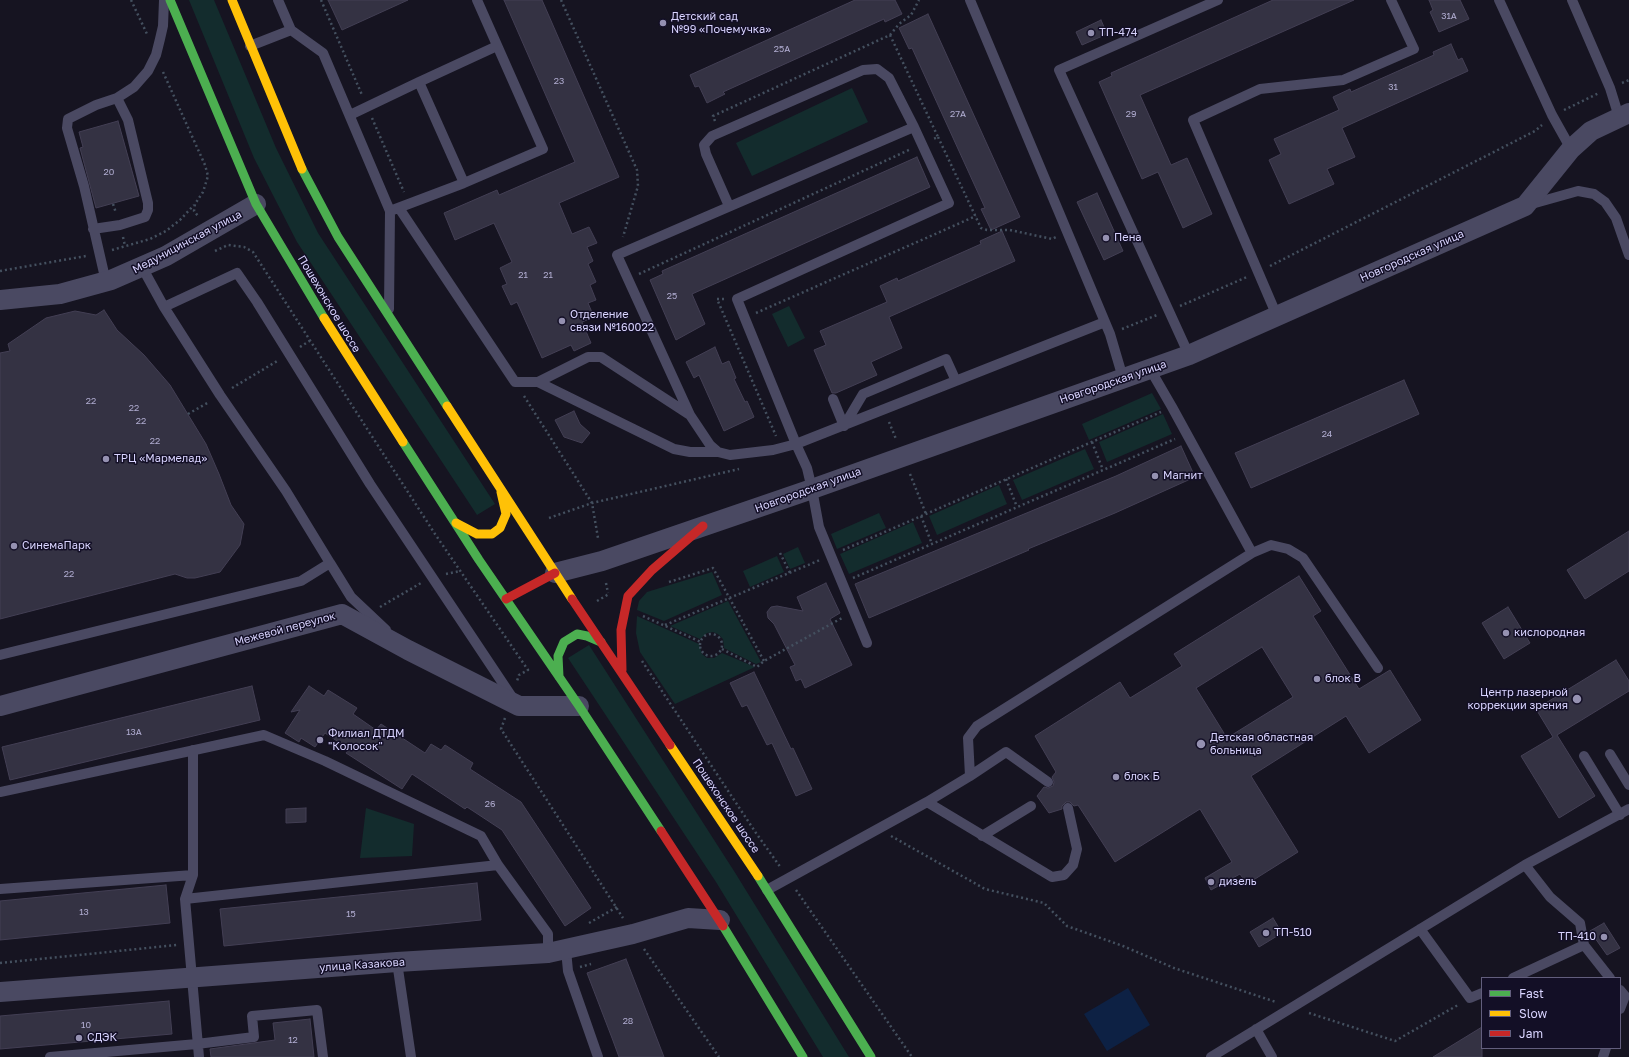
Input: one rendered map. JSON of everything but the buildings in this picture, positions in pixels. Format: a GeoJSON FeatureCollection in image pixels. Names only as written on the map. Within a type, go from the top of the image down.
{"type":"FeatureCollection","features":[{"type":"Feature","properties":{"kind":"main road","name":"Пошехонское шоссе"},"geometry":{"type":"LineString","coordinates":[[170,0],[256,204],[344,352],[506,599],[579,706],[720,920],[803,1057]]}},
{"type":"Feature","properties":{"kind":"main road","name":"Пошехонское шоссе"},"geometry":{"type":"LineString","coordinates":[[232,0],[304,174],[338,237],[555,573],[601,642],[622,670],[767,890],[871,1057]]}},
{"type":"Feature","properties":{"kind":"main road"},"geometry":{"type":"LineString","coordinates":[[456,523],[477,534],[492,534],[500,528],[506,514],[500,488]]}},
{"type":"Feature","properties":{"kind":"main road"},"geometry":{"type":"LineString","coordinates":[[622,670],[621,630],[628,596],[652,570],[703,526]]}},
{"type":"Feature","properties":{"kind":"main road"},"geometry":{"type":"LineString","coordinates":[[506,599],[555,573]]}},
{"type":"Feature","properties":{"kind":"main road"},"geometry":{"type":"LineString","coordinates":[[559,677],[558,656],[564,642],[577,634],[587,636],[601,642]]}},
{"type":"Feature","properties":{"kind":"street","name":"Новгородская улица"},"geometry":{"type":"LineString","coordinates":[[555,573],[602,561],[812,489],[1189,355],[1524,206],[1571,149],[1591,131],[1624,115]]}},
{"type":"Feature","properties":{"kind":"street","name":"Медуницинская улица"},"geometry":{"type":"LineString","coordinates":[[0,300],[60,294],[106,282],[142,268],[256,204]]}},
{"type":"Feature","properties":{"kind":"street","name":"Межевой переулок"},"geometry":{"type":"LineString","coordinates":[[0,706],[342,614],[408,650],[514,701],[579,706]]}},
{"type":"Feature","properties":{"kind":"street","name":"улица Казакова"},"geometry":{"type":"LineString","coordinates":[[0,992],[397,962],[557,952],[633,934],[688,918],[720,920]]}},
{"type":"Feature","properties":{"kind":"lane"},"geometry":{"type":"LineString","coordinates":[[106,282],[82,178],[67,128],[68,120],[96,105],[117,98],[134,87],[148,71],[156,55],[163,26],[164,0]]}},
{"type":"Feature","properties":{"kind":"lane"},"geometry":{"type":"LineString","coordinates":[[278,0],[291,30],[323,52],[350,115],[395,210],[515,382],[538,382],[674,449],[690,452],[718,452],[730,455],[781,448],[796,444],[1105,322]]}},
{"type":"Feature","properties":{"kind":"lane"},"geometry":{"type":"LineString","coordinates":[[395,210],[464,183],[543,149],[477,0]]}},
{"type":"Feature","properties":{"kind":"lane"},"geometry":{"type":"LineString","coordinates":[[970,0],[1105,322],[1123,378]]}},
{"type":"Feature","properties":{"kind":"lane"},"geometry":{"type":"LineString","coordinates":[[1189,355],[1059,70],[1197,4],[1218,0]]}},
{"type":"Feature","properties":{"kind":"lane"},"geometry":{"type":"LineString","coordinates":[[1277,316],[1193,120],[1260,89],[1343,80],[1414,49],[1390,0]]}},
{"type":"Feature","properties":{"kind":"lane"},"geometry":{"type":"LineString","coordinates":[[1499,0],[1552,115],[1571,149]]}},
{"type":"Feature","properties":{"kind":"lane"},"geometry":{"type":"LineString","coordinates":[[1572,0],[1610,88],[1624,115]]}},
{"type":"Feature","properties":{"kind":"lane"},"geometry":{"type":"LineString","coordinates":[[250,46],[291,30]]}},
{"type":"Feature","properties":{"kind":"lane"},"geometry":{"type":"LineString","coordinates":[[350,115],[497,46]]}},
{"type":"Feature","properties":{"kind":"lane"},"geometry":{"type":"LineString","coordinates":[[730,206],[706,154],[704,145],[712,136],[863,70],[878,69],[889,78],[914,127],[949,203],[737,299],[807,468],[819,526],[867,643]]}},
{"type":"Feature","properties":{"kind":"lane"},"geometry":{"type":"LineString","coordinates":[[419,82],[464,183]]}},
{"type":"Feature","properties":{"kind":"lane"},"geometry":{"type":"LineString","coordinates":[[93,229],[120,225],[145,217],[148,210],[148,203],[128,120],[117,98]]}},
{"type":"Feature","properties":{"kind":"lane"},"geometry":{"type":"LineString","coordinates":[[718,452],[710,445],[690,415],[617,255],[914,127]]}},
{"type":"Feature","properties":{"kind":"lane"},"geometry":{"type":"LineString","coordinates":[[1524,206],[1578,191],[1594,194],[1606,202],[1616,218],[1629,255]]}},
{"type":"Feature","properties":{"kind":"lane"},"geometry":{"type":"LineString","coordinates":[[389,315],[395,210]]}},
{"type":"Feature","properties":{"kind":"lane"},"geometry":{"type":"LineString","coordinates":[[142,268],[216,398],[286,491],[351,597],[408,650]]}},
{"type":"Feature","properties":{"kind":"lane"},"geometry":{"type":"LineString","coordinates":[[164,307],[237,273],[257,302],[367,478],[514,701]]}},
{"type":"Feature","properties":{"kind":"lane"},"geometry":{"type":"LineString","coordinates":[[538,382],[588,357],[601,358],[690,415]]}},
{"type":"Feature","properties":{"kind":"lane"},"geometry":{"type":"LineString","coordinates":[[844,426],[863,394],[946,359],[956,381]]}},
{"type":"Feature","properties":{"kind":"lane"},"geometry":{"type":"LineString","coordinates":[[1150,369],[1252,554]]}},
{"type":"Feature","properties":{"kind":"lane"},"geometry":{"type":"LineString","coordinates":[[833,399],[844,426]]}},
{"type":"Feature","properties":{"kind":"lane"},"geometry":{"type":"LineString","coordinates":[[970,776],[968,738],[977,726],[1252,554],[1271,545],[1288,549],[1303,558],[1378,668]]}},
{"type":"Feature","properties":{"kind":"lane"},"geometry":{"type":"LineString","coordinates":[[0,655],[301,581],[330,563]]}},
{"type":"Feature","properties":{"kind":"lane"},"geometry":{"type":"LineString","coordinates":[[0,792],[264,735],[325,761],[480,836],[498,865],[548,934],[568,971],[598,1057]]}},
{"type":"Feature","properties":{"kind":"lane"},"geometry":{"type":"LineString","coordinates":[[193,750],[193,875],[186,898],[191,977],[199,1057]]}},
{"type":"Feature","properties":{"kind":"lane"},"geometry":{"type":"LineString","coordinates":[[767,890],[927,802],[1006,752],[1048,782]]}},
{"type":"Feature","properties":{"kind":"lane"},"geometry":{"type":"LineString","coordinates":[[1610,754],[1629,785]]}},
{"type":"Feature","properties":{"kind":"lane"},"geometry":{"type":"LineString","coordinates":[[1584,756],[1620,814]]}},
{"type":"Feature","properties":{"kind":"lane"},"geometry":{"type":"LineString","coordinates":[[927,802],[1052,877],[1064,875],[1073,865],[1077,849],[1068,808]]}},
{"type":"Feature","properties":{"kind":"lane"},"geometry":{"type":"LineString","coordinates":[[982,836],[1031,806]]}},
{"type":"Feature","properties":{"kind":"lane"},"geometry":{"type":"LineString","coordinates":[[1210,1057],[1525,865],[1629,809]]}},
{"type":"Feature","properties":{"kind":"lane"},"geometry":{"type":"LineString","coordinates":[[186,898],[498,865]]}},
{"type":"Feature","properties":{"kind":"lane"},"geometry":{"type":"LineString","coordinates":[[1525,865],[1550,897],[1580,922],[1584,945],[1609,977]]}},
{"type":"Feature","properties":{"kind":"lane"},"geometry":{"type":"LineString","coordinates":[[0,889],[193,875]]}},
{"type":"Feature","properties":{"kind":"lane"},"geometry":{"type":"LineString","coordinates":[[1420,929],[1470,998],[1481,993]]}},
{"type":"Feature","properties":{"kind":"lane"},"geometry":{"type":"LineString","coordinates":[[1516,977],[1584,945]]}},
{"type":"Feature","properties":{"kind":"lane"},"geometry":{"type":"LineString","coordinates":[[397,962],[411,1057]]}},
{"type":"Feature","properties":{"kind":"lane"},"geometry":{"type":"LineString","coordinates":[[1621,1006],[1625,995]]}},
{"type":"Feature","properties":{"kind":"lane"},"geometry":{"type":"LineString","coordinates":[[50,1057],[197,1044],[254,1037],[252,1016],[317,1010],[323,1057]]}},
{"type":"Feature","properties":{"kind":"lane"},"geometry":{"type":"LineString","coordinates":[[1256,1029],[1272,1057]]}},
{"type":"Feature","properties":{"kind":"path"},"geometry":{"type":"LineString","coordinates":[[131,0],[205,165],[208,176],[203,192],[195,204],[194,211]]}},
{"type":"Feature","properties":{"kind":"path"},"geometry":{"type":"LineString","coordinates":[[561,0],[637,170],[638,186],[617,255]]}},
{"type":"Feature","properties":{"kind":"path"},"geometry":{"type":"LineString","coordinates":[[721,132],[713,116],[890,35],[899,24],[911,16],[919,0]]}},
{"type":"Feature","properties":{"kind":"path"},"geometry":{"type":"LineString","coordinates":[[890,35],[981,228],[987,230],[1010,230],[1052,239],[1068,233]]}},
{"type":"Feature","properties":{"kind":"path"},"geometry":{"type":"LineString","coordinates":[[627,279],[938,137]]}},
{"type":"Feature","properties":{"kind":"path"},"geometry":{"type":"LineString","coordinates":[[745,318],[976,216]]}},
{"type":"Feature","properties":{"kind":"path"},"geometry":{"type":"LineString","coordinates":[[228,245],[244,247],[253,252],[443,546],[528,670],[519,674],[514,701],[501,729],[633,934],[719,1057]]}},
{"type":"Feature","properties":{"kind":"path"},"geometry":{"type":"LineString","coordinates":[[737,299],[717,299],[781,448]]}},
{"type":"Feature","properties":{"kind":"path"},"geometry":{"type":"LineString","coordinates":[[188,414],[311,340]]}},
{"type":"Feature","properties":{"kind":"path"},"geometry":{"type":"LineString","coordinates":[[515,382],[592,503],[598,538]]}},
{"type":"Feature","properties":{"kind":"path"},"geometry":{"type":"LineString","coordinates":[[665,625],[790,573],[1172,407]]}},
{"type":"Feature","properties":{"kind":"path"},"geometry":{"type":"LineString","coordinates":[[842,583],[1186,435]]}},
{"type":"Feature","properties":{"kind":"path"},"geometry":{"type":"LineString","coordinates":[[1092,442],[1103,470]]}},
{"type":"Feature","properties":{"kind":"path"},"geometry":{"type":"LineString","coordinates":[[1006,479],[1017,507]]}},
{"type":"Feature","properties":{"kind":"path"},"geometry":{"type":"LineString","coordinates":[[921,516],[932,544]]}},
{"type":"Feature","properties":{"kind":"path"},"geometry":{"type":"LineString","coordinates":[[780,553],[790,573]]}},
{"type":"Feature","properties":{"kind":"path"},"geometry":{"type":"LineString","coordinates":[[664,583],[713,568],[764,661]]}},
{"type":"Feature","properties":{"kind":"path"},"geometry":{"type":"LineString","coordinates":[[606,583],[608,594]]}},
{"type":"Feature","properties":{"kind":"path"},"geometry":{"type":"LineString","coordinates":[[722,649],[758,667],[764,661],[854,612]]}},
{"type":"Feature","properties":{"kind":"path"},"geometry":{"type":"LineString","coordinates":[[640,614],[701,642]]}},
{"type":"Feature","properties":{"kind":"path"},"geometry":{"type":"LineString","coordinates":[[712,634],[721,640],[722,649],[718,654],[713,656],[708,655],[703,652],[701,642],[703,638],[712,634]]}},
{"type":"Feature","properties":{"kind":"path"},"geometry":{"type":"LineString","coordinates":[[641,659],[756,833],[912,1057]]}},
{"type":"Feature","properties":{"kind":"path"},"geometry":{"type":"LineString","coordinates":[[878,829],[985,889],[1044,903],[1067,926],[1123,946],[1174,968],[1395,1041],[1470,998]]}},
{"type":"Feature","properties":{"kind":"path"},"geometry":{"type":"LineString","coordinates":[[0,963],[189,944]]}},
{"type":"Feature","properties":{"kind":"green space"},"geometry":{"type":"Polygon","coordinates":[[[189,0],[214,0],[276,148],[318,233],[495,504],[477,515],[297,242],[254,158],[189,0]]]}},
{"type":"Feature","properties":{"kind":"green space"},"geometry":{"type":"Polygon","coordinates":[[[852,88],[868,122],[752,176],[736,143],[852,88]]]}},
{"type":"Feature","properties":{"kind":"green space"},"geometry":{"type":"Polygon","coordinates":[[[789,306],[805,338],[788,347],[772,314],[789,306]]]}},
{"type":"Feature","properties":{"kind":"green space"},"geometry":{"type":"Polygon","coordinates":[[[1152,393],[1161,409],[1089,440],[1082,424],[1152,393]]]}},
{"type":"Feature","properties":{"kind":"green space"},"geometry":{"type":"Polygon","coordinates":[[[1163,414],[1172,434],[1107,462],[1099,442],[1163,414]]]}},
{"type":"Feature","properties":{"kind":"green space"},"geometry":{"type":"Polygon","coordinates":[[[1085,449],[1094,469],[1022,500],[1013,480],[1085,449]]]}},
{"type":"Feature","properties":{"kind":"green space"},"geometry":{"type":"Polygon","coordinates":[[[999,485],[1007,504],[937,535],[929,516],[999,485]]]}},
{"type":"Feature","properties":{"kind":"green space"},"geometry":{"type":"Polygon","coordinates":[[[879,513],[886,528],[837,549],[831,534],[879,513]]]}},
{"type":"Feature","properties":{"kind":"green space"},"geometry":{"type":"Polygon","coordinates":[[[913,522],[922,543],[849,574],[840,554],[913,522]]]}},
{"type":"Feature","properties":{"kind":"green space"},"geometry":{"type":"Polygon","coordinates":[[[798,547],[805,563],[790,569],[783,554],[798,547]]]}},
{"type":"Feature","properties":{"kind":"green space"},"geometry":{"type":"Polygon","coordinates":[[[777,556],[784,572],[750,587],[743,571],[777,556]]]}},
{"type":"Feature","properties":{"kind":"green space"},"geometry":{"type":"Polygon","coordinates":[[[712,572],[722,595],[664,621],[637,610],[639,601],[647,592],[712,572]]]}},
{"type":"Feature","properties":{"kind":"green space"},"geometry":{"type":"Polygon","coordinates":[[[728,601],[761,662],[756,664],[724,648],[723,639],[718,634],[713,632],[707,633],[700,639],[670,626],[728,601]]]}},
{"type":"Feature","properties":{"kind":"green space"},"geometry":{"type":"Polygon","coordinates":[[[637,616],[699,644],[702,654],[707,658],[714,658],[722,653],[755,667],[675,704],[640,652],[636,633],[637,616]]]}},
{"type":"Feature","properties":{"kind":"green space"},"geometry":{"type":"Polygon","coordinates":[[[589,645],[734,871],[849,1057],[823,1057],[716,882],[568,658],[589,645]]]}},
{"type":"Feature","properties":{"kind":"green space"},"geometry":{"type":"Polygon","coordinates":[[[366,808],[414,824],[412,856],[360,858],[366,808]]]}},
{"type":"Feature","properties":{"kind":"water"},"geometry":{"type":"Polygon","coordinates":[[[1128,988],[1150,1025],[1107,1051],[1084,1014],[1128,988]]]}},
{"type":"Feature","properties":{"kind":"traffic: fast"},"geometry":{"type":"LineString","coordinates":[[170,0],[256,204],[324,318]]}},
{"type":"Feature","properties":{"kind":"traffic: fast"},"geometry":{"type":"LineString","coordinates":[[302,169],[338,237],[447,406]]}},
{"type":"Feature","properties":{"kind":"traffic: fast"},"geometry":{"type":"LineString","coordinates":[[403,442],[479,560],[579,706],[661,831]]}},
{"type":"Feature","properties":{"kind":"traffic: fast"},"geometry":{"type":"LineString","coordinates":[[559,677],[558,656],[564,642],[577,634],[587,636],[601,642]]}},
{"type":"Feature","properties":{"kind":"traffic: fast"},"geometry":{"type":"LineString","coordinates":[[758,876],[871,1057]]}},
{"type":"Feature","properties":{"kind":"traffic: fast"},"geometry":{"type":"LineString","coordinates":[[723,926],[803,1057]]}},
{"type":"Feature","properties":{"kind":"traffic: slow"},"geometry":{"type":"LineString","coordinates":[[232,0],[302,169]]}},
{"type":"Feature","properties":{"kind":"traffic: slow"},"geometry":{"type":"LineString","coordinates":[[324,318],[403,442]]}},
{"type":"Feature","properties":{"kind":"traffic: slow"},"geometry":{"type":"LineString","coordinates":[[447,406],[572,599]]}},
{"type":"Feature","properties":{"kind":"traffic: slow"},"geometry":{"type":"LineString","coordinates":[[456,523],[477,534],[492,534],[500,528],[506,514],[501,492]]}},
{"type":"Feature","properties":{"kind":"traffic: slow"},"geometry":{"type":"LineString","coordinates":[[670,745],[758,876]]}},
{"type":"Feature","properties":{"kind":"traffic: jam"},"geometry":{"type":"LineString","coordinates":[[622,670],[621,630],[628,596],[652,570],[703,526]]}},
{"type":"Feature","properties":{"kind":"traffic: jam"},"geometry":{"type":"LineString","coordinates":[[506,599],[555,573]]}},
{"type":"Feature","properties":{"kind":"traffic: jam"},"geometry":{"type":"LineString","coordinates":[[572,599],[670,745]]}},
{"type":"Feature","properties":{"kind":"traffic: jam"},"geometry":{"type":"LineString","coordinates":[[661,831],[723,926]]}},
{"type":"Feature","properties":{"kind":"place","name":"Детский сад №99 «Почемучка»"},"geometry":{"type":"Point","coordinates":[663,23]}},
{"type":"Feature","properties":{"kind":"place","name":"ТП-474"},"geometry":{"type":"Point","coordinates":[1091,33]}},
{"type":"Feature","properties":{"kind":"place","name":"Пена"},"geometry":{"type":"Point","coordinates":[1106,238]}},
{"type":"Feature","properties":{"kind":"place","name":"Отделение связи №160022"},"geometry":{"type":"Point","coordinates":[562,321]}},
{"type":"Feature","properties":{"kind":"place","name":"ТРЦ «Мармелад»"},"geometry":{"type":"Point","coordinates":[106,459]}},
{"type":"Feature","properties":{"kind":"place","name":"Магнит"},"geometry":{"type":"Point","coordinates":[1155,476]}},
{"type":"Feature","properties":{"kind":"place","name":"СинемаПарк"},"geometry":{"type":"Point","coordinates":[14,546]}},
{"type":"Feature","properties":{"kind":"place","name":"кислородная"},"geometry":{"type":"Point","coordinates":[1506,633]}},
{"type":"Feature","properties":{"kind":"place","name":"блок В"},"geometry":{"type":"Point","coordinates":[1317,679]}},
{"type":"Feature","properties":{"kind":"place","name":"Центр лазерной коррекции зрения"},"geometry":{"type":"Point","coordinates":[1577,699]}},
{"type":"Feature","properties":{"kind":"place","name":"Филиал ДТДМ \"Колосок\""},"geometry":{"type":"Point","coordinates":[320,740]}},
{"type":"Feature","properties":{"kind":"place","name":"Детская областная больница"},"geometry":{"type":"Point","coordinates":[1201,744]}},
{"type":"Feature","properties":{"kind":"place","name":"блок Б"},"geometry":{"type":"Point","coordinates":[1116,777]}},
{"type":"Feature","properties":{"kind":"place","name":"дизель"},"geometry":{"type":"Point","coordinates":[1211,882]}},
{"type":"Feature","properties":{"kind":"place","name":"ТП-510"},"geometry":{"type":"Point","coordinates":[1266,933]}},
{"type":"Feature","properties":{"kind":"place","name":"ТП-410"},"geometry":{"type":"Point","coordinates":[1604,937]}},
{"type":"Feature","properties":{"kind":"place","name":"СДЭК"},"geometry":{"type":"Point","coordinates":[79,1038]}}]}
